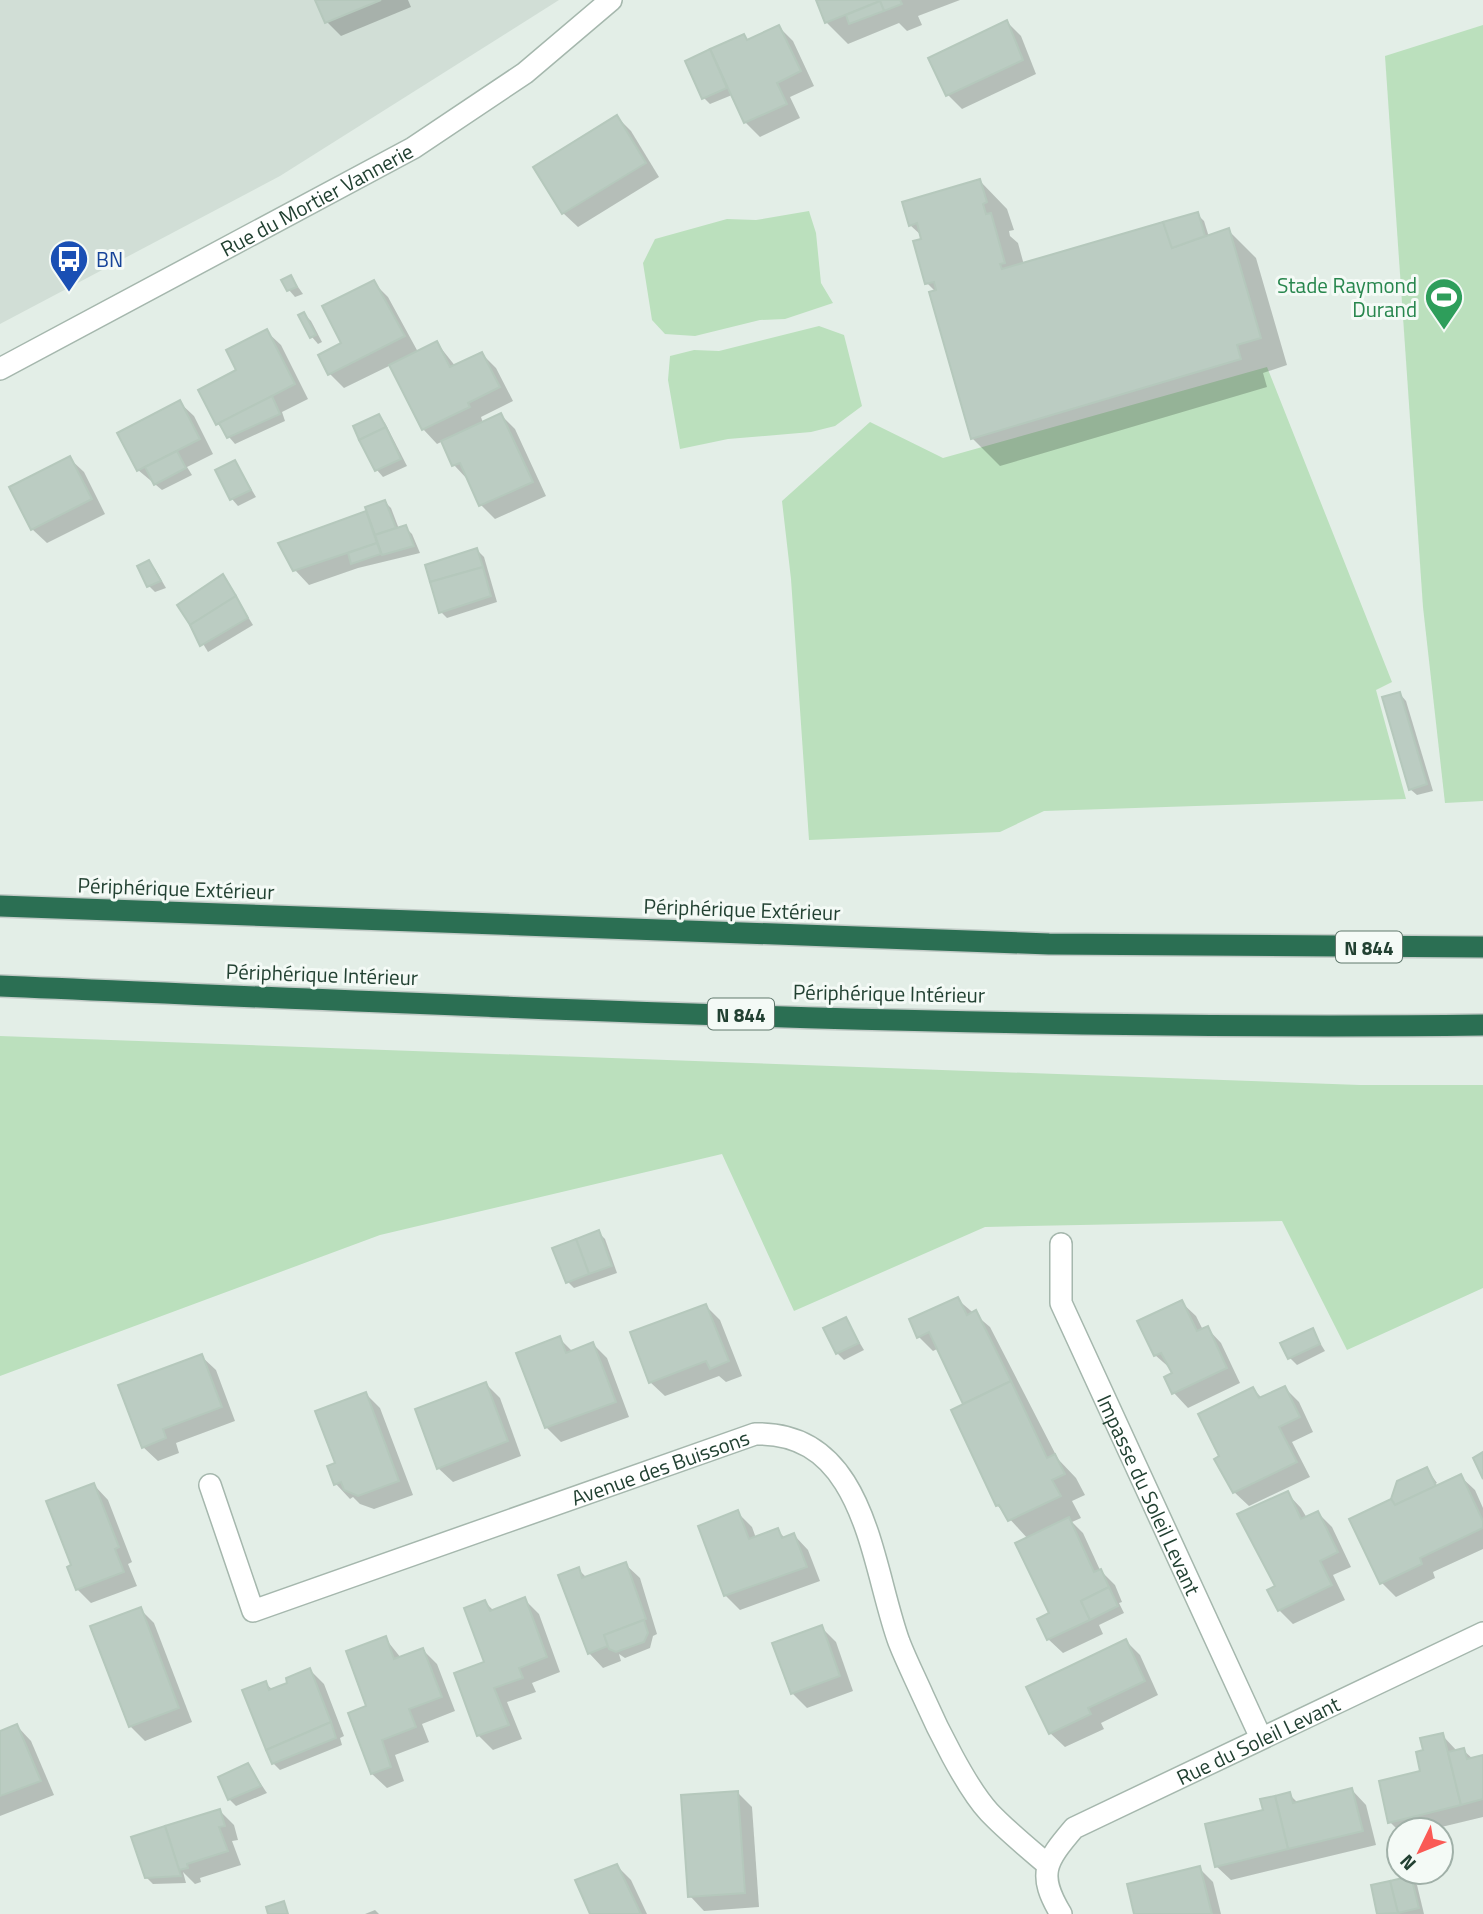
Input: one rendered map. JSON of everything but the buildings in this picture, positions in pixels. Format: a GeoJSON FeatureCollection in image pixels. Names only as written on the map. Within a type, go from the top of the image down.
{"type":"FeatureCollection","features":[{"type":"Feature","properties":{"kind":"highway","name":"Périphérique Extérieur"},"geometry":{"type":"LineString","coordinates":[[0,906],[1049,944],[1483,947]]}},
{"type":"Feature","properties":{"kind":"highway","name":"Périphérique Intérieur"},"geometry":{"type":"LineString","coordinates":[[0,986],[1092,1023],[1483,1025]]}},
{"type":"Feature","properties":{"kind":"street","name":"Rue du Mortier Vannerie"},"geometry":{"type":"LineString","coordinates":[[0,369],[413,148],[525,73],[611,0]]}},
{"type":"Feature","properties":{"kind":"street","name":"Impasse du Soleil Levant"},"geometry":{"type":"LineString","coordinates":[[1061,1244],[1061,1303],[1261,1738]]}},
{"type":"Feature","properties":{"kind":"street","name":"Avenue des Buissons"},"geometry":{"type":"LineString","coordinates":[[210,1485],[253,1611],[755,1434],[776,1433],[803,1444],[843,1478],[860,1508],[899,1642],[924,1698],[958,1762],[987,1810],[1048,1865]]}},
{"type":"Feature","properties":{"kind":"street","name":"Rue du Soleil Levant"},"geometry":{"type":"LineString","coordinates":[[1048,1865],[1074,1828],[1093,1817],[1483,1633]]}},
{"type":"Feature","properties":{"kind":"street"},"geometry":{"type":"LineString","coordinates":[[1048,1865],[1046,1889],[1061,1914]]}},
{"type":"Feature","properties":{"kind":"shaded area"},"geometry":{"type":"Polygon","coordinates":[[[0,0],[559,0],[280,176],[0,324],[0,0]]]}},
{"type":"Feature","properties":{"kind":"green space","name":"Stade Raymond Durand"},"geometry":{"type":"Polygon","coordinates":[[[1483,25],[1483,801],[1445,803],[1423,607],[1385,56],[1483,25]]]}},
{"type":"Feature","properties":{"kind":"green space"},"geometry":{"type":"Polygon","coordinates":[[[809,211],[816,233],[821,283],[833,303],[785,319],[760,320],[695,336],[665,334],[652,320],[643,263],[655,239],[727,219],[756,220],[809,211]]]}},
{"type":"Feature","properties":{"kind":"green space"},"geometry":{"type":"Polygon","coordinates":[[[819,326],[844,335],[862,406],[835,426],[811,432],[728,439],[680,449],[668,380],[670,356],[694,350],[719,351],[819,326]]]}},
{"type":"Feature","properties":{"kind":"green space"},"geometry":{"type":"Polygon","coordinates":[[[1267,367],[1392,682],[1376,690],[1406,799],[1044,811],[1000,832],[809,840],[791,579],[782,501],[870,422],[943,458],[1267,367]]]}},
{"type":"Feature","properties":{"kind":"green space"},"geometry":{"type":"Polygon","coordinates":[[[0,1036],[1360,1085],[1483,1085],[1483,1288],[1347,1350],[1282,1221],[985,1227],[794,1311],[722,1154],[380,1235],[0,1376],[0,1036]]]}},
{"type":"Feature","properties":{"kind":"place","name":"BN"},"geometry":{"type":"Point","coordinates":[69,293]}},
{"type":"Feature","properties":{"kind":"place","name":"Stade Raymond Durand"},"geometry":{"type":"Point","coordinates":[1444,331]}}]}
